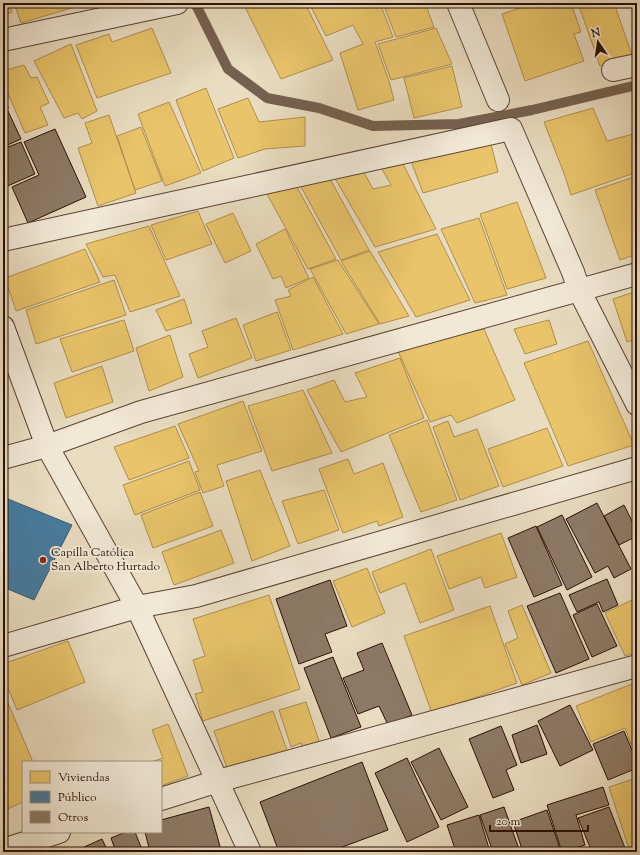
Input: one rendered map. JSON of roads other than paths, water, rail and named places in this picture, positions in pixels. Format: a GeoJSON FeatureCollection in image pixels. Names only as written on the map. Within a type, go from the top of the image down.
{"type":"FeatureCollection","features":[{"type":"Feature","properties":{"kind":"street"},"geometry":{"type":"LineString","coordinates":[[3,40],[177,3]]}},
{"type":"Feature","properties":{"kind":"street"},"geometry":{"type":"LineString","coordinates":[[458,3],[498,100]]}},
{"type":"Feature","properties":{"kind":"street"},"geometry":{"type":"LineString","coordinates":[[614,70],[637,65]]}},
{"type":"Feature","properties":{"kind":"street"},"geometry":{"type":"LineString","coordinates":[[3,240],[511,129],[573,272],[579,290],[637,404]]}},
{"type":"Feature","properties":{"kind":"street"},"geometry":{"type":"LineString","coordinates":[[3,458],[47,446],[141,412],[637,274]]}},
{"type":"Feature","properties":{"kind":"street"},"geometry":{"type":"LineString","coordinates":[[3,327],[47,446],[137,607],[250,852]]}},
{"type":"Feature","properties":{"kind":"street"},"geometry":{"type":"LineString","coordinates":[[3,646],[137,607],[196,596],[637,468]]}},
{"type":"Feature","properties":{"kind":"street"},"geometry":{"type":"LineString","coordinates":[[162,799],[218,781],[637,666]]}},
{"type":"Feature","properties":{"kind":"street"},"geometry":{"type":"LineString","coordinates":[[3,850],[56,833]]}},
{"type":"Feature","properties":{"kind":"waterway"},"geometry":{"type":"LineString","coordinates":[[195,3],[228,69],[267,98],[319,108],[373,126],[459,124],[532,110],[637,85]]}},
{"type":"Feature","properties":{"kind":"place","name":"Capilla Católica San Alberto Hurtado"},"geometry":{"type":"Point","coordinates":[43,560]}}]}
